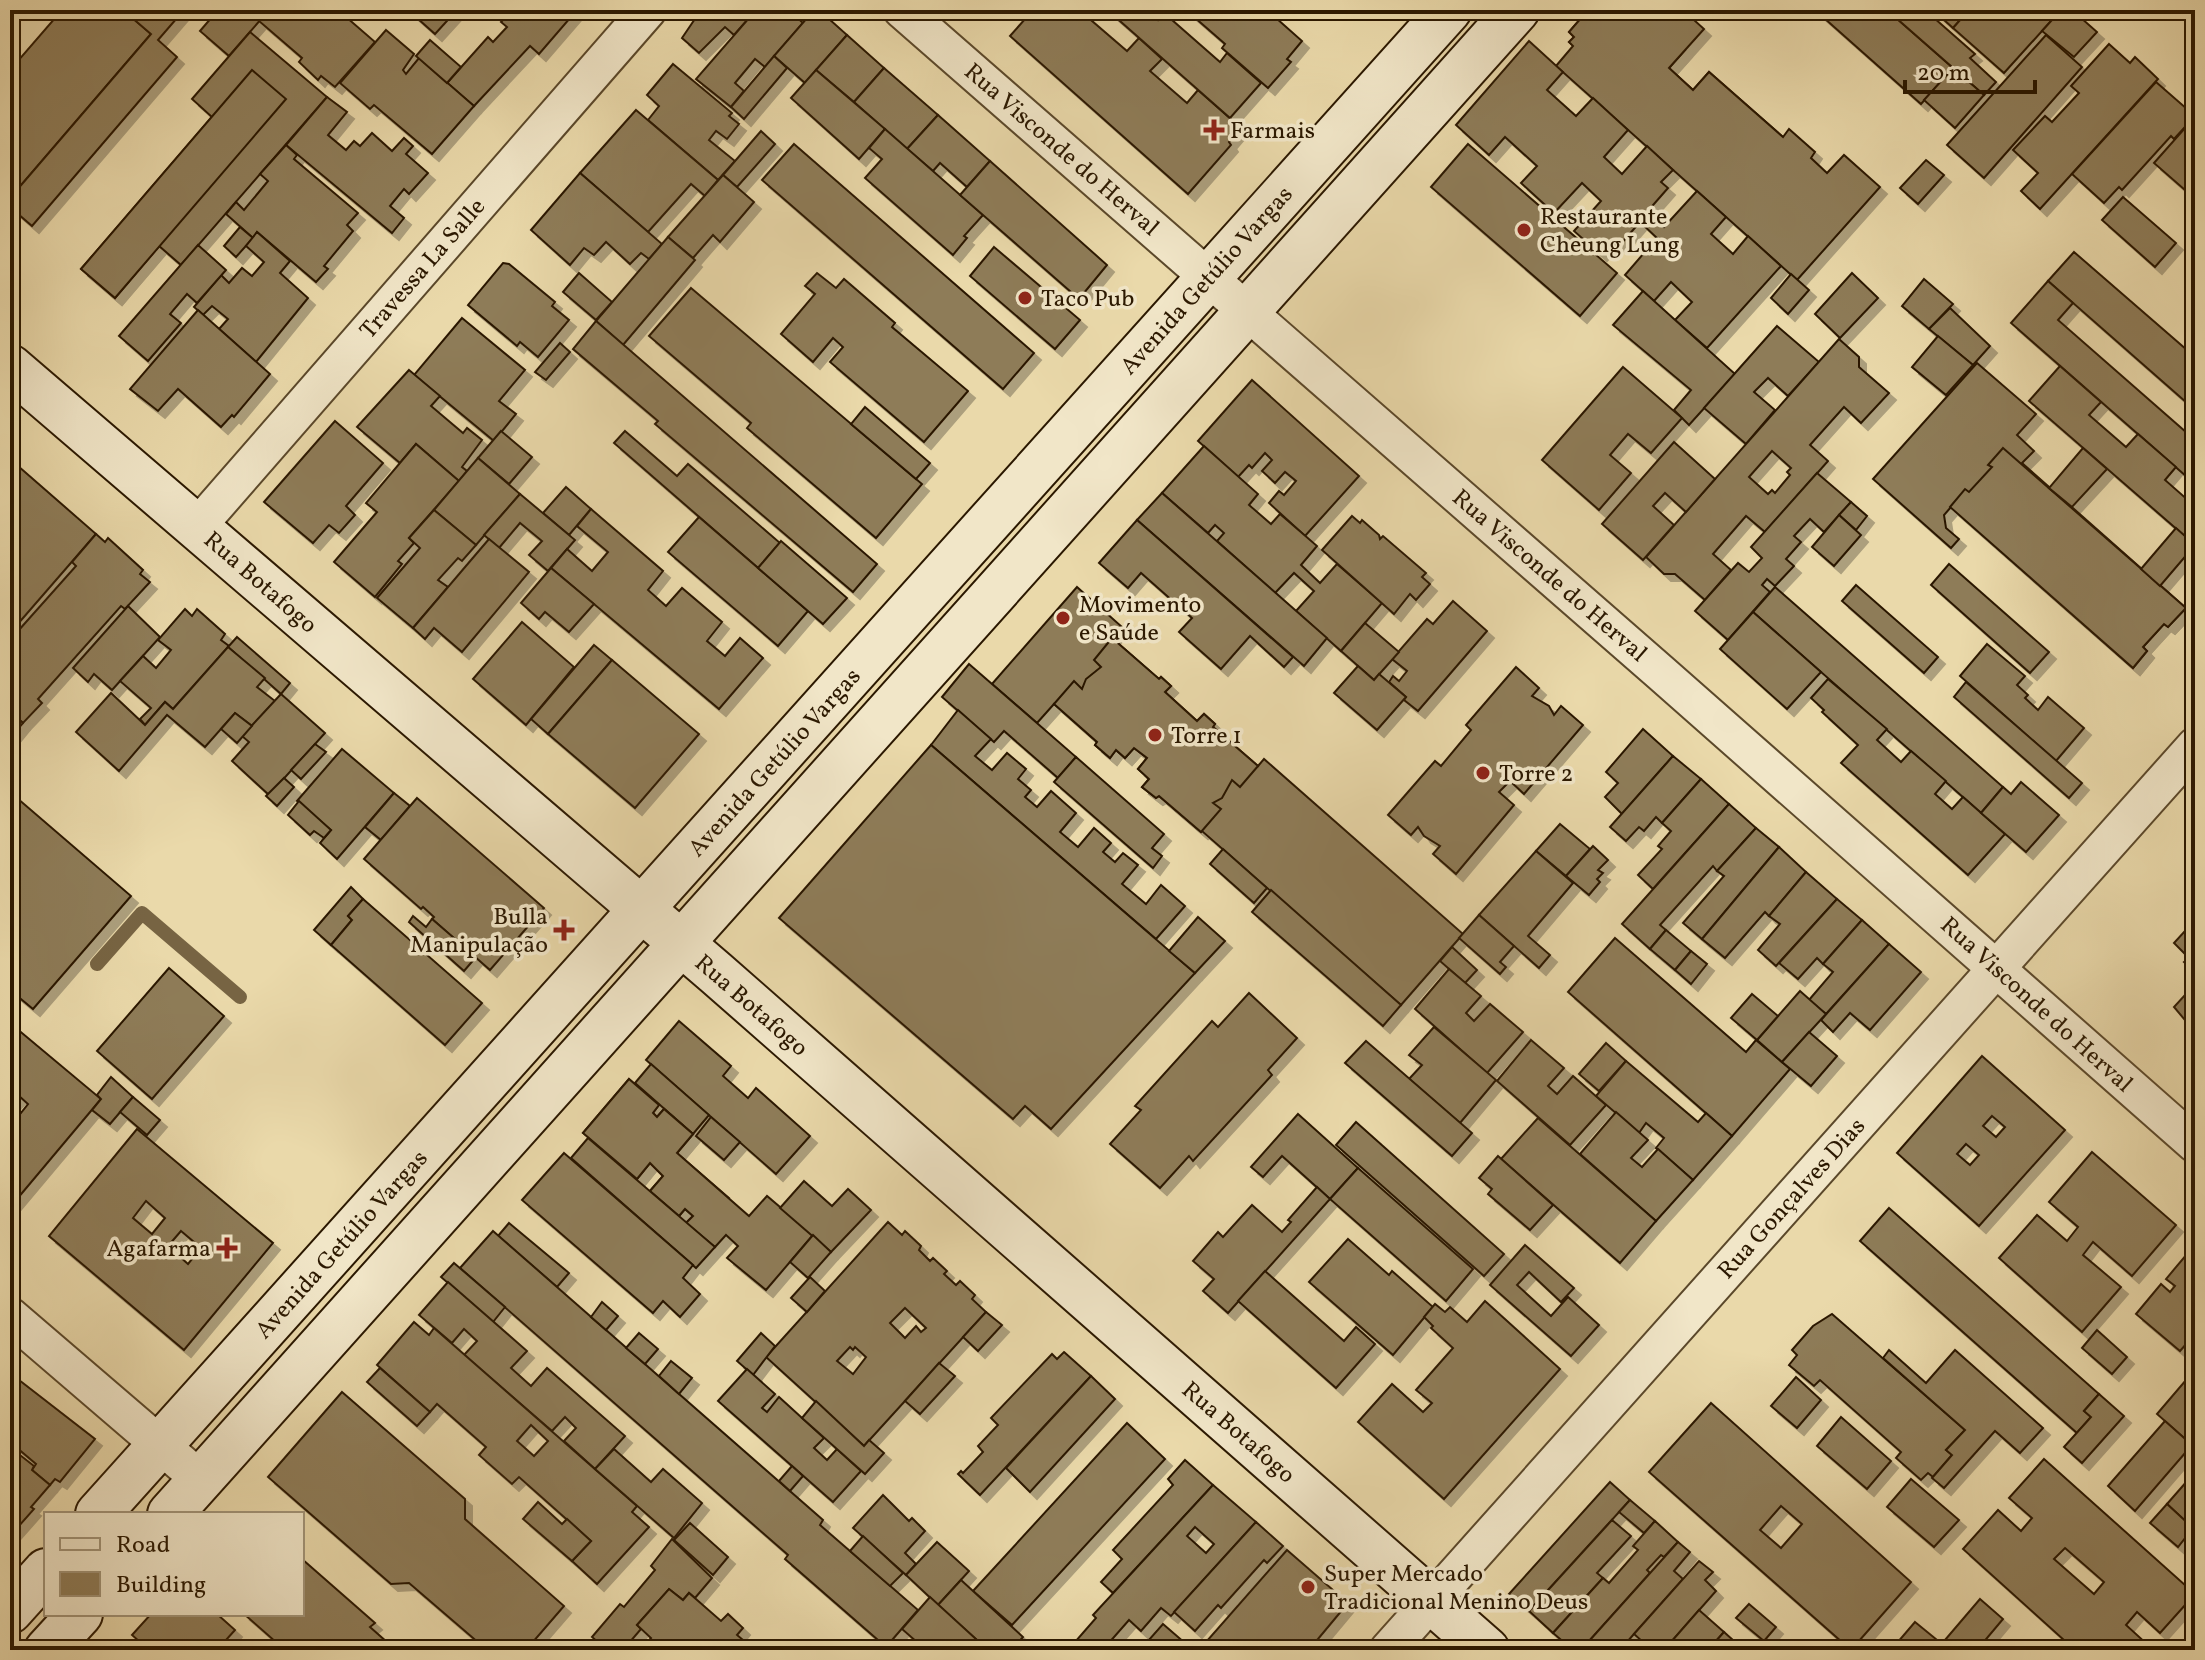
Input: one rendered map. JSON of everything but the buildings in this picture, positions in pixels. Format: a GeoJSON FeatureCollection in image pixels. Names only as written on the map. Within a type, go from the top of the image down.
{"type":"FeatureCollection","features":[{"type":"Feature","properties":{"kind":"main road","name":"Avenida Getúlio Vargas"},"geometry":{"type":"LineString","coordinates":[[100,1512],[1449,10]]}},
{"type":"Feature","properties":{"kind":"main road"},"geometry":{"type":"LineString","coordinates":[[172,1512],[1517,10]]}},
{"type":"Feature","properties":{"kind":"main road"},"geometry":{"type":"LineString","coordinates":[[1222,262],[1261,296]]}},
{"type":"Feature","properties":{"kind":"main road","name":"Rua Botafogo"},"geometry":{"type":"LineString","coordinates":[[10,367],[642,909],[1487,1650]]}},
{"type":"Feature","properties":{"kind":"main road"},"geometry":{"type":"LineString","coordinates":[[194,1407],[234,1443]]}},
{"type":"Feature","properties":{"kind":"main road"},"geometry":{"type":"LineString","coordinates":[[10,1611],[44,1573]]}},
{"type":"Feature","properties":{"kind":"main road"},"geometry":{"type":"LineString","coordinates":[[47,1650],[78,1616]]}},
{"type":"Feature","properties":{"kind":"street","name":"Travessa La Salle"},"geometry":{"type":"LineString","coordinates":[[197,527],[648,10]]}},
{"type":"Feature","properties":{"kind":"street","name":"Rua Visconde do Herval"},"geometry":{"type":"LineString","coordinates":[[902,10],[1222,262]]}},
{"type":"Feature","properties":{"kind":"street","name":"Rua Visconde do Herval"},"geometry":{"type":"LineString","coordinates":[[1261,296],[2195,1144]]}},
{"type":"Feature","properties":{"kind":"street","name":"Rua Gonçalves Dias"},"geometry":{"type":"LineString","coordinates":[[1388,1650],[2195,746]]}},
{"type":"Feature","properties":{"kind":"street"},"geometry":{"type":"LineString","coordinates":[[10,1316],[201,1480]]}},
{"type":"Feature","properties":{"kind":"waterway"},"geometry":{"type":"LineString","coordinates":[[97,964],[142,913],[240,997]]}},
{"type":"Feature","properties":{"kind":"place","name":"Farmais"},"geometry":{"type":"Point","coordinates":[1214,130]}},
{"type":"Feature","properties":{"kind":"place","name":"Restaurante Cheung Lung"},"geometry":{"type":"Point","coordinates":[1524,230]}},
{"type":"Feature","properties":{"kind":"place","name":"Taco Pub"},"geometry":{"type":"Point","coordinates":[1025,298]}},
{"type":"Feature","properties":{"kind":"place","name":"Movimento e Saúde"},"geometry":{"type":"Point","coordinates":[1063,618]}},
{"type":"Feature","properties":{"kind":"place","name":"Torre 1"},"geometry":{"type":"Point","coordinates":[1155,735]}},
{"type":"Feature","properties":{"kind":"place","name":"Torre 2"},"geometry":{"type":"Point","coordinates":[1483,773]}},
{"type":"Feature","properties":{"kind":"place","name":"Bulla Manipulação"},"geometry":{"type":"Point","coordinates":[564,930]}},
{"type":"Feature","properties":{"kind":"place","name":"Agafarma"},"geometry":{"type":"Point","coordinates":[227,1248]}},
{"type":"Feature","properties":{"kind":"place","name":"Super Mercado Tradicional Menino Deus"},"geometry":{"type":"Point","coordinates":[1308,1587]}}]}
